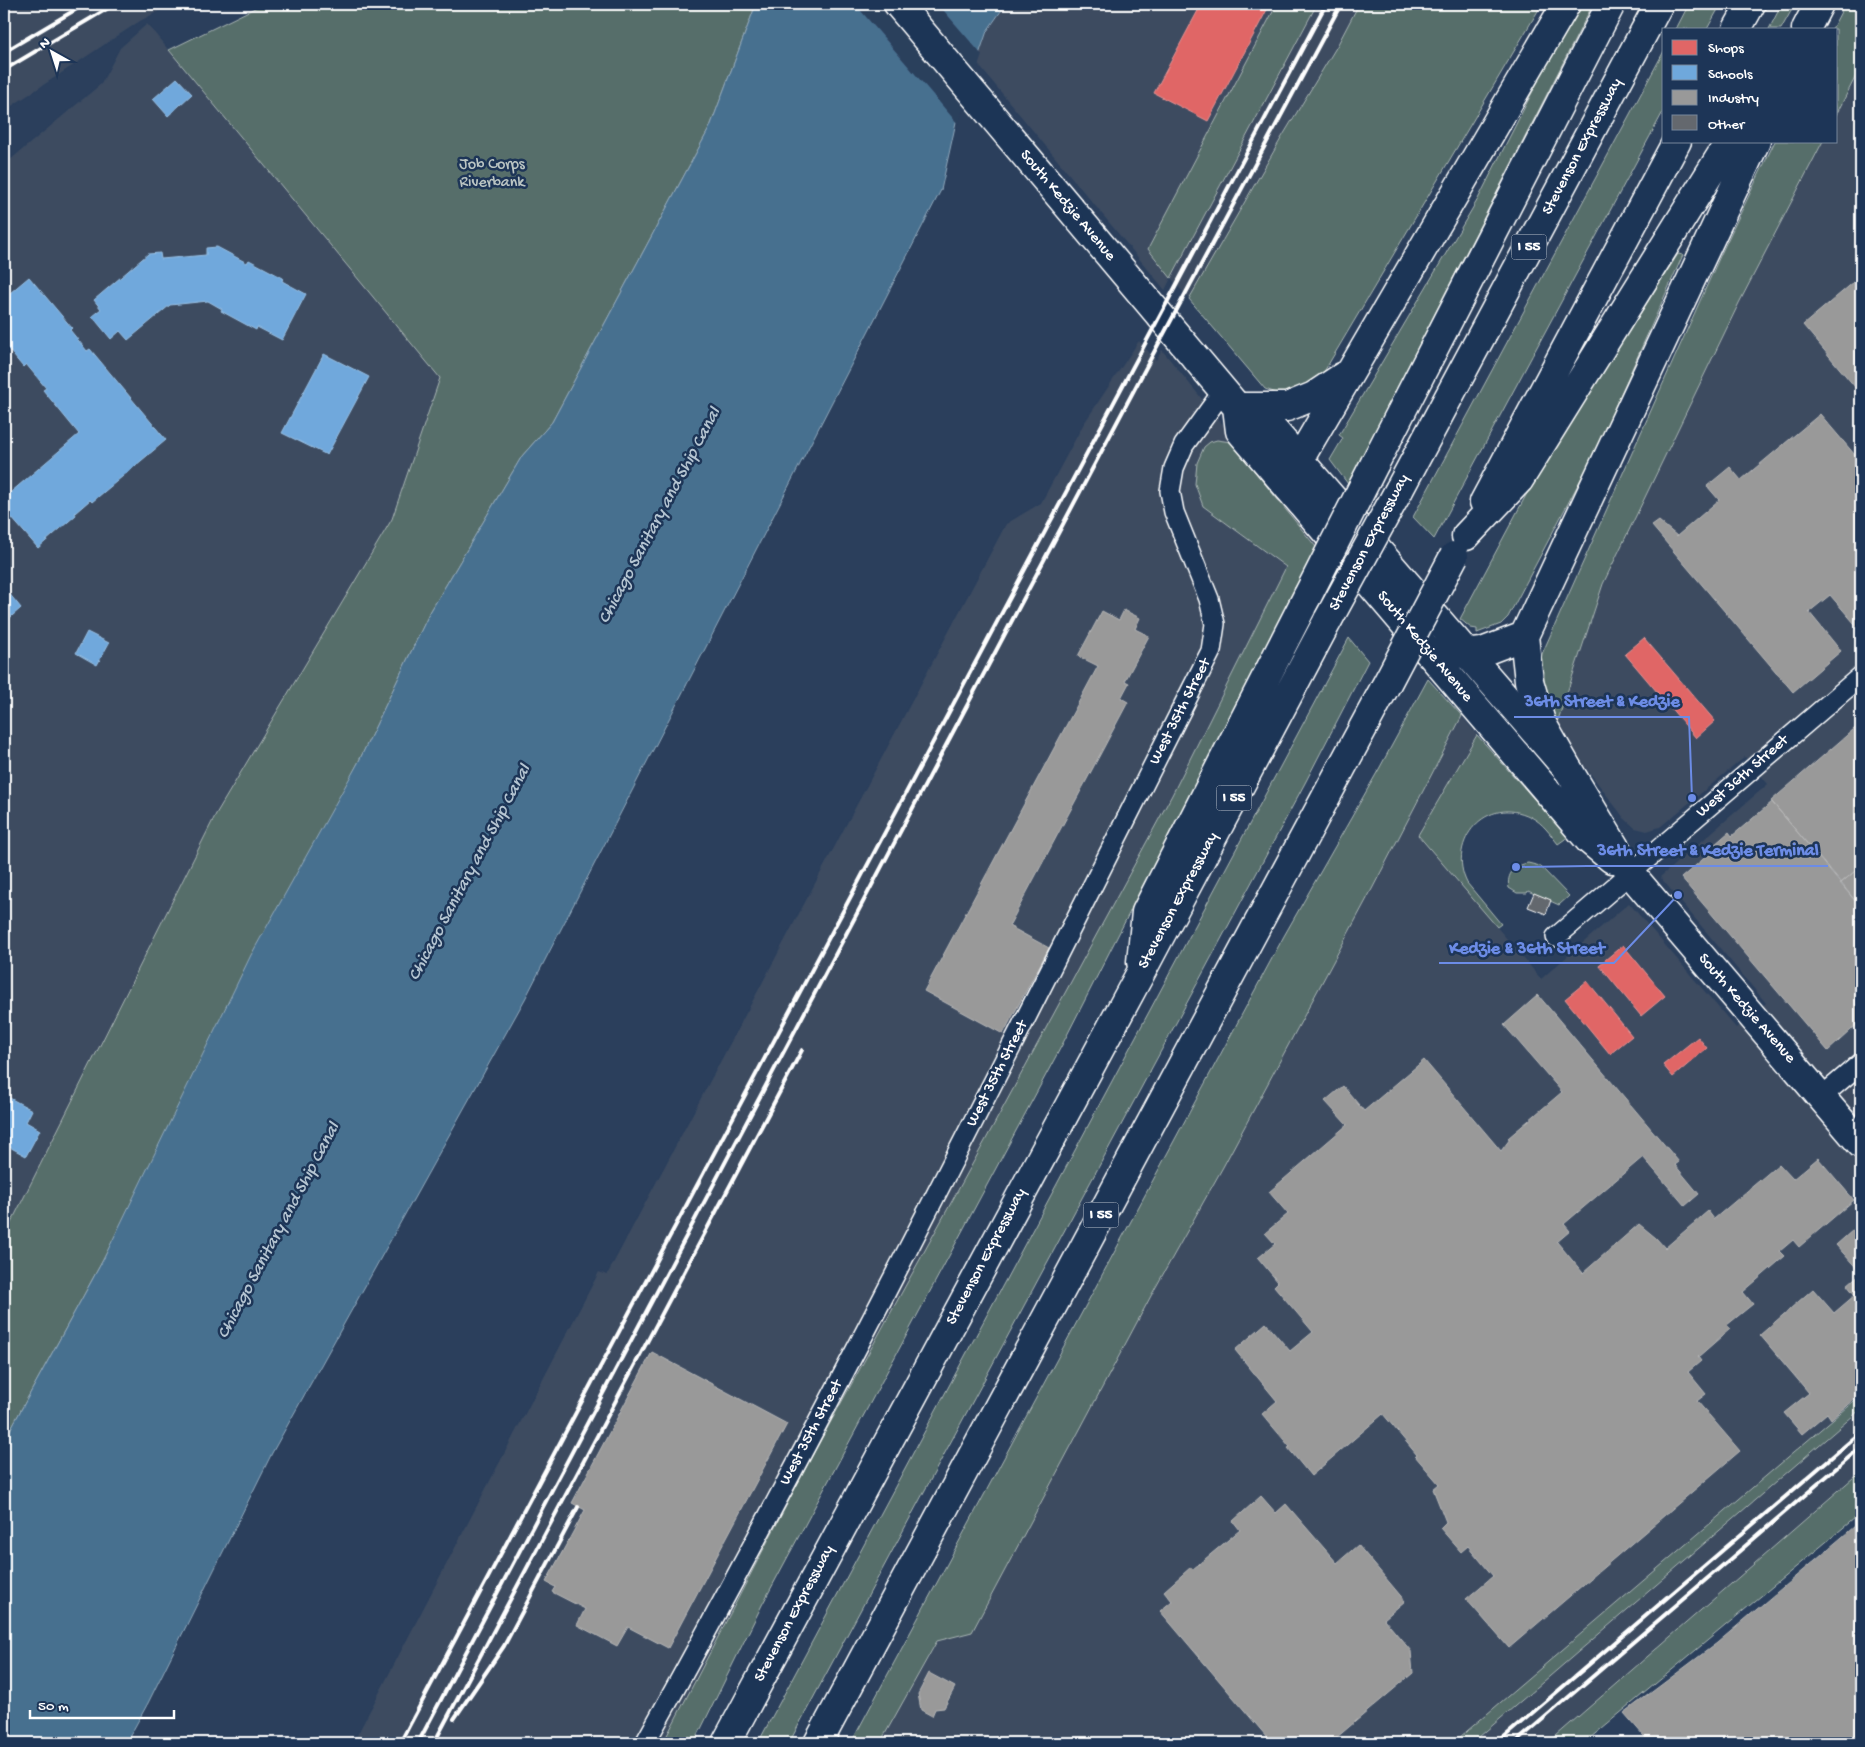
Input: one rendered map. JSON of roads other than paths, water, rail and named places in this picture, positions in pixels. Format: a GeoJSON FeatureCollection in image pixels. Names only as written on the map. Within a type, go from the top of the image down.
{"type":"FeatureCollection","features":[{"type":"Feature","properties":{"kind":"main road","name":"South Kedzie Avenue"},"geometry":{"type":"LineString","coordinates":[[898,4],[1230,399],[1261,416],[1568,771],[1631,874],[1861,1144]]}},
{"type":"Feature","properties":{"kind":"main road"},"geometry":{"type":"LineString","coordinates":[[1288,487],[1299,460],[1566,4]]}},
{"type":"Feature","properties":{"kind":"main road"},"geometry":{"type":"LineString","coordinates":[[1139,976],[1146,912],[1611,4]]}},
{"type":"Feature","properties":{"kind":"main road","name":"Stevenson Expressway"},"geometry":{"type":"LineString","coordinates":[[726,1743],[1659,4]]}},
{"type":"Feature","properties":{"kind":"main road"},"geometry":{"type":"LineString","coordinates":[[1739,28],[1751,4]]}},
{"type":"Feature","properties":{"kind":"main road","name":"I 55"},"geometry":{"type":"LineString","coordinates":[[818,1743],[1676,142]]}},
{"type":"Feature","properties":{"kind":"main road"},"geometry":{"type":"LineString","coordinates":[[1460,546],[1519,480],[1729,142]]}},
{"type":"Feature","properties":{"kind":"main road"},"geometry":{"type":"LineString","coordinates":[[1568,771],[1541,722],[1529,681],[1524,636],[1756,142]]}},
{"type":"Feature","properties":{"kind":"main road"},"geometry":{"type":"LineString","coordinates":[[1230,399],[1287,407],[1314,396],[1351,370]]}},
{"type":"Feature","properties":{"kind":"main road","name":"South Kedzie Avenue"},"geometry":{"type":"LineString","coordinates":[[1230,399],[1240,431],[1589,840],[1631,874]]}},
{"type":"Feature","properties":{"kind":"main road"},"geometry":{"type":"LineString","coordinates":[[1428,652],[1466,654],[1482,652],[1524,636]]}},
{"type":"Feature","properties":{"kind":"street","name":"West 35th Street"},"geometry":{"type":"LineString","coordinates":[[645,1743],[704,1637],[904,1261],[1211,652],[1215,624],[1210,599],[1174,512],[1170,492],[1174,468],[1184,445],[1230,399]]}},
{"type":"Feature","properties":{"kind":"street","name":"West 36th Street"},"geometry":{"type":"LineString","coordinates":[[1556,937],[1861,676]]}},
{"type":"Feature","properties":{"kind":"street"},"geometry":{"type":"LineString","coordinates":[[1821,1097],[1861,1063]]}},
{"type":"Feature","properties":{"kind":"water","name":"Chicago Sanitary and Ship Canal"},"geometry":{"type":"Polygon","coordinates":[[[756,4],[1006,4],[987,31],[956,122],[941,190],[525,999],[272,1453],[148,1703],[126,1743],[4,1743],[4,1441],[103,1260],[251,955],[358,763],[429,614],[522,456],[552,422],[710,127],[756,4]]]}},
{"type":"Feature","properties":{"kind":"railway"},"geometry":{"type":"LineString","coordinates":[[4,52],[85,4]]}},
{"type":"Feature","properties":{"kind":"railway"},"geometry":{"type":"LineString","coordinates":[[4,70],[115,4]]}},
{"type":"Feature","properties":{"kind":"railway"},"geometry":{"type":"LineString","coordinates":[[400,1743],[1326,4]]}},
{"type":"Feature","properties":{"kind":"railway"},"geometry":{"type":"LineString","coordinates":[[418,1743],[1152,356],[1341,4]]}},
{"type":"Feature","properties":{"kind":"railway"},"geometry":{"type":"LineString","coordinates":[[434,1743],[802,1050]]}},
{"type":"Feature","properties":{"kind":"railway"},"geometry":{"type":"LineString","coordinates":[[1497,1743],[1861,1432]]}},
{"type":"Feature","properties":{"kind":"railway"},"geometry":{"type":"LineString","coordinates":[[1515,1743],[1861,1447]]}},
{"type":"Feature","properties":{"kind":"railway"},"geometry":{"type":"LineString","coordinates":[[454,1719],[504,1646],[578,1507]]}},
{"type":"Feature","properties":{"kind":"place","name":"36th Street & Kedzie"},"geometry":{"type":"Point","coordinates":[1692,798]}},
{"type":"Feature","properties":{"kind":"place","name":"36th Street & Kedzie Terminal"},"geometry":{"type":"Point","coordinates":[1516,867]}},
{"type":"Feature","properties":{"kind":"place","name":"Kedzie & 36th Street"},"geometry":{"type":"Point","coordinates":[1678,895]}},
{"type":"Feature","properties":{"kind":"park label","name":"Job Corps Riverbank"},"geometry":{"type":"Point","coordinates":[492,174]}}]}
